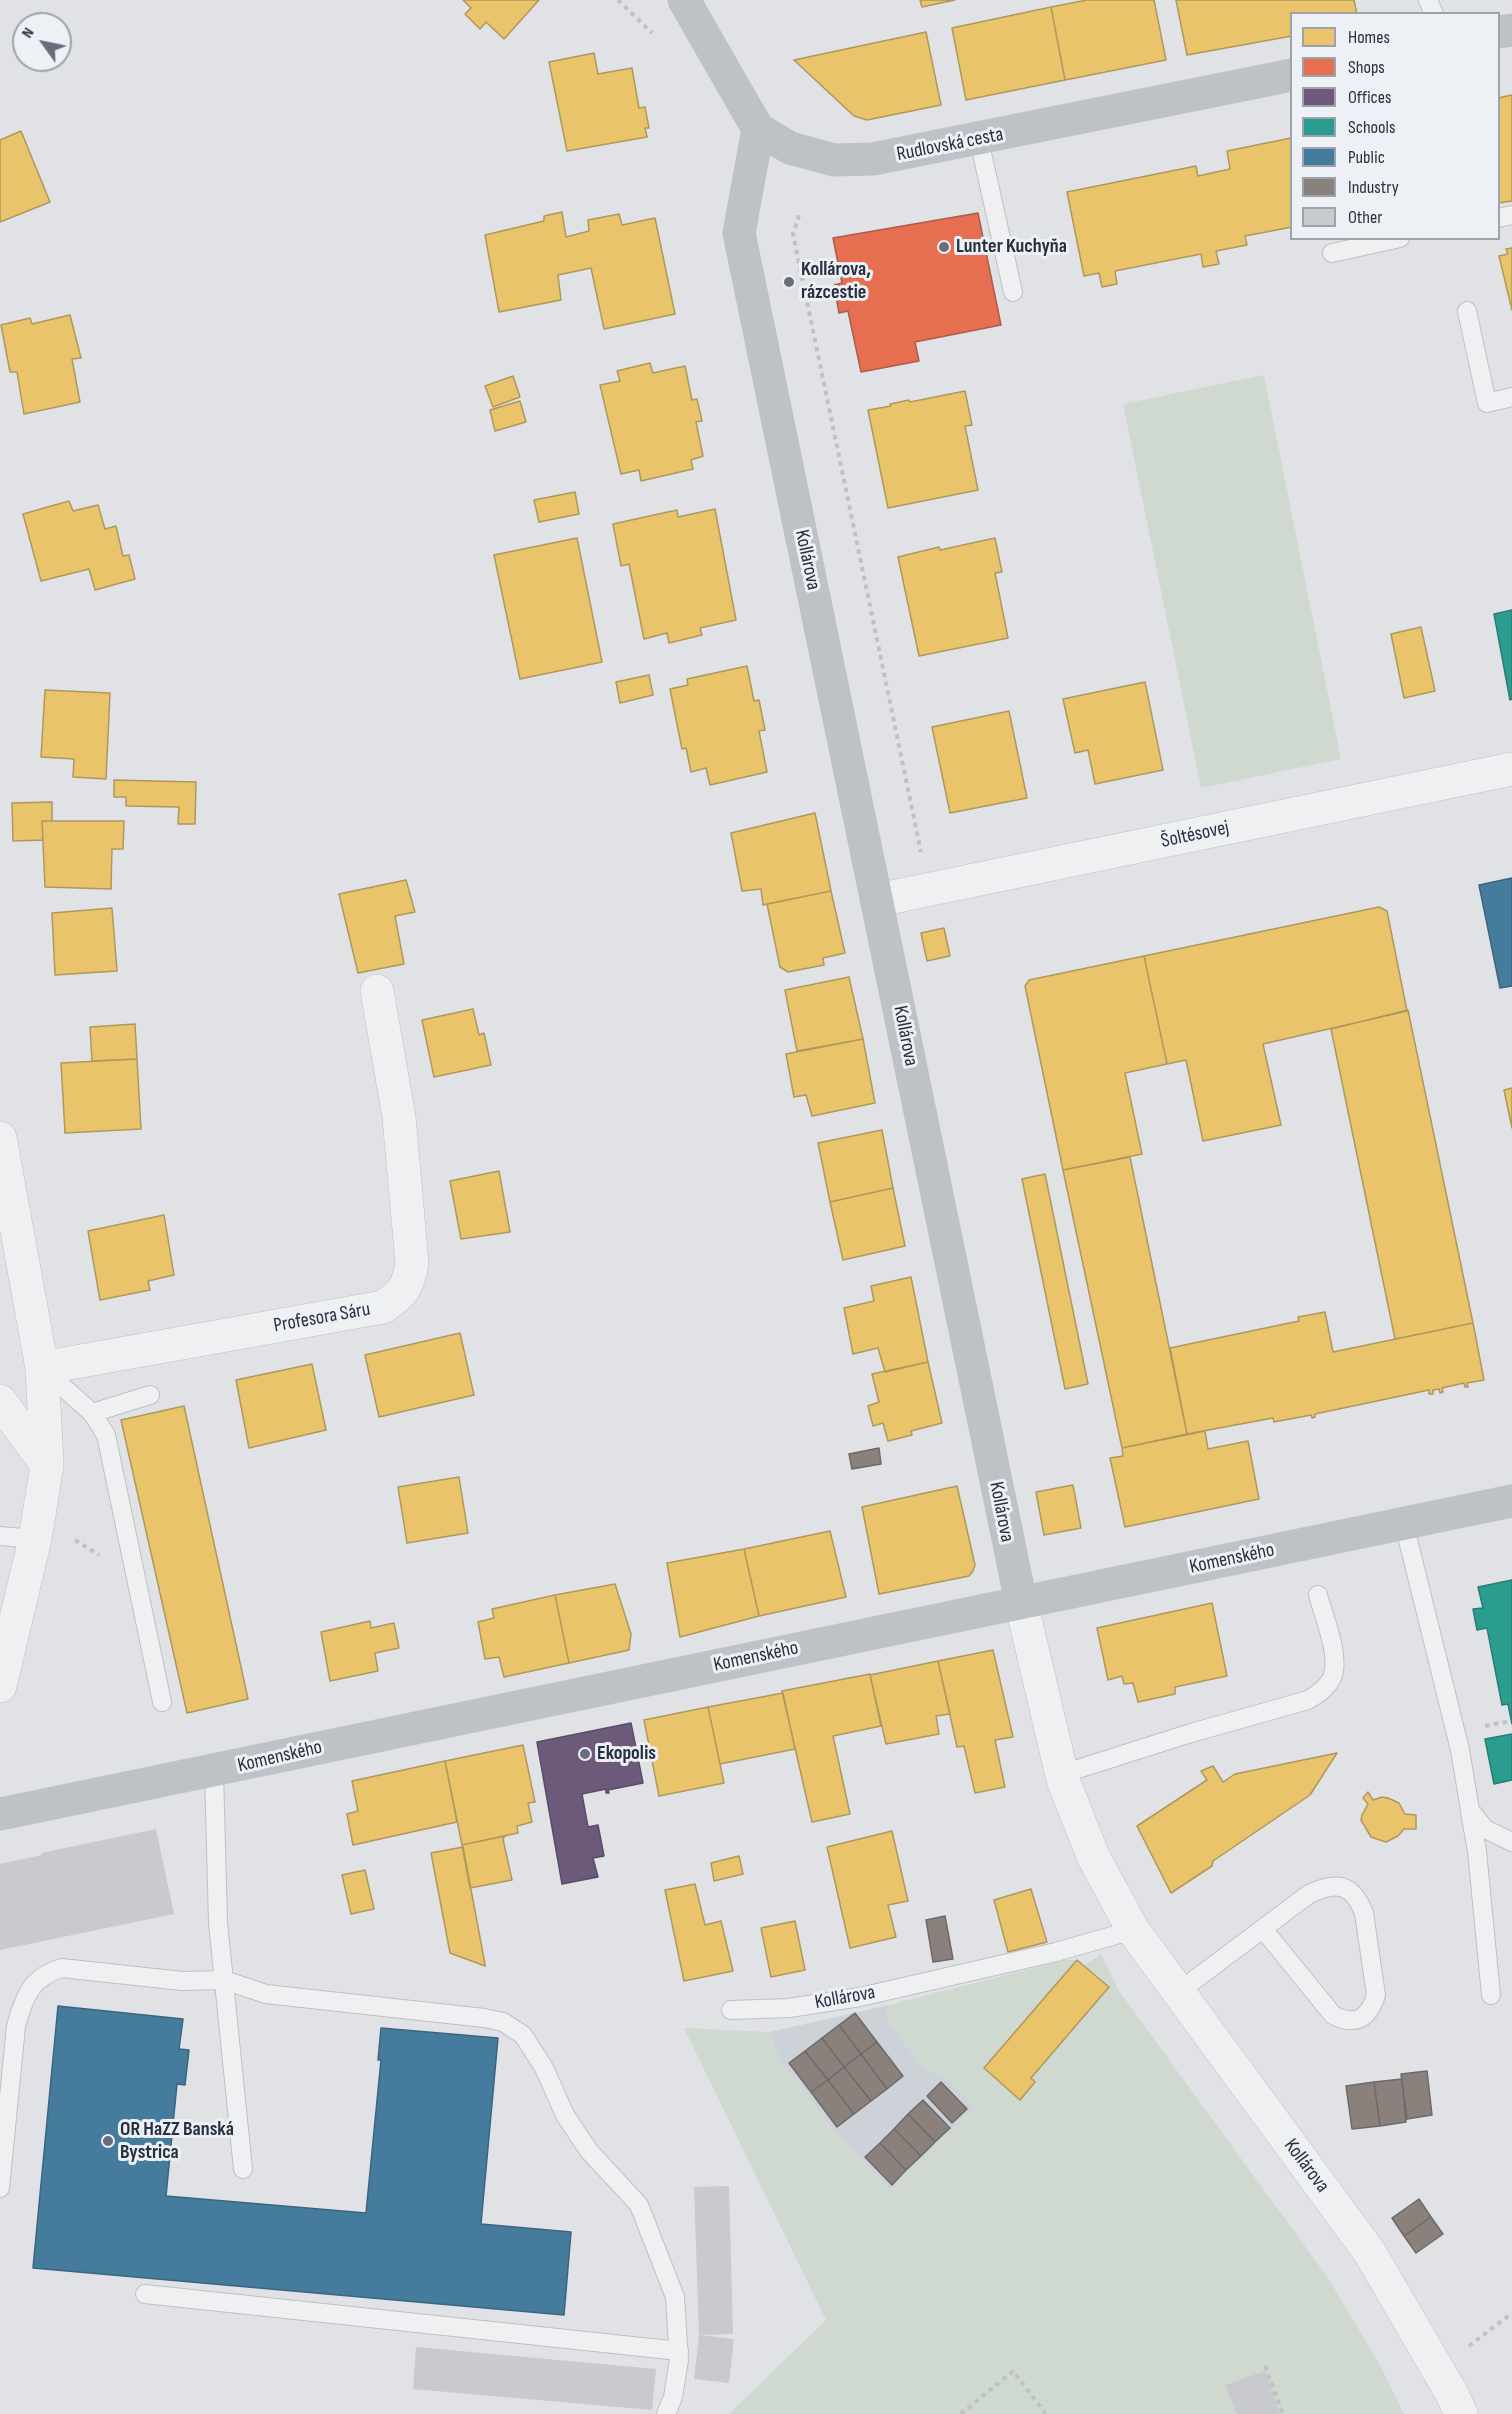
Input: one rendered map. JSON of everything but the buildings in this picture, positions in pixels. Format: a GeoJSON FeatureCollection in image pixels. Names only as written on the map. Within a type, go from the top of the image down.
{"type":"FeatureCollection","features":[{"type":"Feature","properties":{"kind":"street","name":"Rudlovská cesta"},"geometry":{"type":"LineString","coordinates":[[684,0],[758,129],[790,148],[834,160],[873,159],[979,140],[1290,75]]}},
{"type":"Feature","properties":{"kind":"street","name":"Kollárova"},"geometry":{"type":"LineString","coordinates":[[758,129],[739,233],[1021,1602],[1062,1774],[1093,1856],[1133,1930],[1370,2253],[1461,2414]]}},
{"type":"Feature","properties":{"kind":"street","name":"Šoltésovej"},"geometry":{"type":"LineString","coordinates":[[878,900],[1512,769]]}},
{"type":"Feature","properties":{"kind":"street","name":"Profesora Sáru"},"geometry":{"type":"LineString","coordinates":[[42,1368],[383,1307],[400,1296],[409,1282],[412,1263],[399,1117],[377,991]]}},
{"type":"Feature","properties":{"kind":"street"},"geometry":{"type":"LineString","coordinates":[[0,1138],[42,1368],[47,1465],[37,1528],[0,1686]]}},
{"type":"Feature","properties":{"kind":"street"},"geometry":{"type":"LineString","coordinates":[[0,1401],[47,1465]]}},
{"type":"Feature","properties":{"kind":"street","name":"Komenského"},"geometry":{"type":"LineString","coordinates":[[0,1814],[214,1772],[374,1735],[1512,1502]]}},
{"type":"Feature","properties":{"kind":"lane"},"geometry":{"type":"LineString","coordinates":[[979,140],[1013,292]]}},
{"type":"Feature","properties":{"kind":"lane"},"geometry":{"type":"LineString","coordinates":[[1332,253],[1391,240]]}},
{"type":"Feature","properties":{"kind":"lane"},"geometry":{"type":"LineString","coordinates":[[1467,311],[1487,403],[1512,397]]}},
{"type":"Feature","properties":{"kind":"lane"},"geometry":{"type":"LineString","coordinates":[[42,1368],[92,1413],[106,1435],[162,1702]]}},
{"type":"Feature","properties":{"kind":"lane"},"geometry":{"type":"LineString","coordinates":[[92,1413],[150,1395]]}},
{"type":"Feature","properties":{"kind":"lane"},"geometry":{"type":"LineString","coordinates":[[1404,1524],[1461,1750],[1477,1851],[1491,1995]]}},
{"type":"Feature","properties":{"kind":"lane"},"geometry":{"type":"LineString","coordinates":[[0,1536],[37,1528]]}},
{"type":"Feature","properties":{"kind":"lane"},"geometry":{"type":"LineString","coordinates":[[1062,1774],[1191,1733],[1308,1700],[1320,1692],[1331,1679],[1336,1662],[1318,1595]]}},
{"type":"Feature","properties":{"kind":"lane"},"geometry":{"type":"LineString","coordinates":[[214,1772],[218,1923],[243,2169]]}},
{"type":"Feature","properties":{"kind":"lane"},"geometry":{"type":"LineString","coordinates":[[1470,1810],[1485,1829],[1512,1842]]}},
{"type":"Feature","properties":{"kind":"lane"},"geometry":{"type":"LineString","coordinates":[[1177,1993],[1309,1894],[1323,1887],[1336,1885],[1349,1889],[1359,1900],[1364,1913],[1376,1995],[1372,2007],[1364,2017],[1354,2021],[1343,2020],[1334,2015],[1263,1929]]}},
{"type":"Feature","properties":{"kind":"lane","name":"Kollárova"},"geometry":{"type":"LineString","coordinates":[[731,2010],[789,2008],[860,1997],[1056,1952],[1133,1930]]}},
{"type":"Feature","properties":{"kind":"lane"},"geometry":{"type":"LineString","coordinates":[[0,2188],[16,2026],[22,2001],[34,1984],[48,1972],[62,1968],[182,1981],[224,1980],[266,1994],[503,2022],[523,2035],[544,2068],[566,2115],[589,2151],[639,2205],[675,2297],[680,2360],[673,2397],[666,2414]]}},
{"type":"Feature","properties":{"kind":"lane"},"geometry":{"type":"LineString","coordinates":[[145,2294],[679,2351]]}},
{"type":"Feature","properties":{"kind":"path"},"geometry":{"type":"LineString","coordinates":[[618,0],[652,33]]}},
{"type":"Feature","properties":{"kind":"path"},"geometry":{"type":"LineString","coordinates":[[799,215],[793,234],[921,853],[916,861]]}},
{"type":"Feature","properties":{"kind":"path"},"geometry":{"type":"LineString","coordinates":[[37,1528],[135,1577]]}},
{"type":"Feature","properties":{"kind":"path"},"geometry":{"type":"LineString","coordinates":[[1438,2371],[1512,2313]]}},
{"type":"Feature","properties":{"kind":"path"},"geometry":{"type":"LineString","coordinates":[[1265,2366],[1282,2414]]}},
{"type":"Feature","properties":{"kind":"path"},"geometry":{"type":"LineString","coordinates":[[961,2414],[1013,2371],[1046,2414]]}},
{"type":"Feature","properties":{"kind":"shaded area"},"geometry":{"type":"Polygon","coordinates":[[[1264,375],[1341,759],[1201,788],[1123,404],[1264,375]]]}},
{"type":"Feature","properties":{"kind":"shaded area"},"geometry":{"type":"Polygon","coordinates":[[[1101,1954],[1119,1991],[1328,2278],[1379,2363],[1404,2414],[729,2414],[826,2320],[684,2028],[770,2032],[777,2054],[834,2131],[890,2190],[974,2107],[949,2080],[923,2068],[886,2017],[889,2005],[1065,1960],[1077,1960],[1084,1966],[1101,1954]]]}},
{"type":"Feature","properties":{"kind":"shaded area"},"geometry":{"type":"Polygon","coordinates":[[[889,2005],[886,2017],[923,2068],[949,2080],[974,2107],[890,2190],[834,2131],[777,2054],[770,2032],[889,2005]]]}},
{"type":"Feature","properties":{"kind":"place","name":"Lunter Kuchyňa"},"geometry":{"type":"Point","coordinates":[944,247]}},
{"type":"Feature","properties":{"kind":"place","name":"Kollárova, rázcestie"},"geometry":{"type":"Point","coordinates":[789,282]}},
{"type":"Feature","properties":{"kind":"place","name":"Ekopolis"},"geometry":{"type":"Point","coordinates":[585,1754]}},
{"type":"Feature","properties":{"kind":"place","name":"OR HaZZ Banská Bystrica"},"geometry":{"type":"Point","coordinates":[108,2141]}}]}
